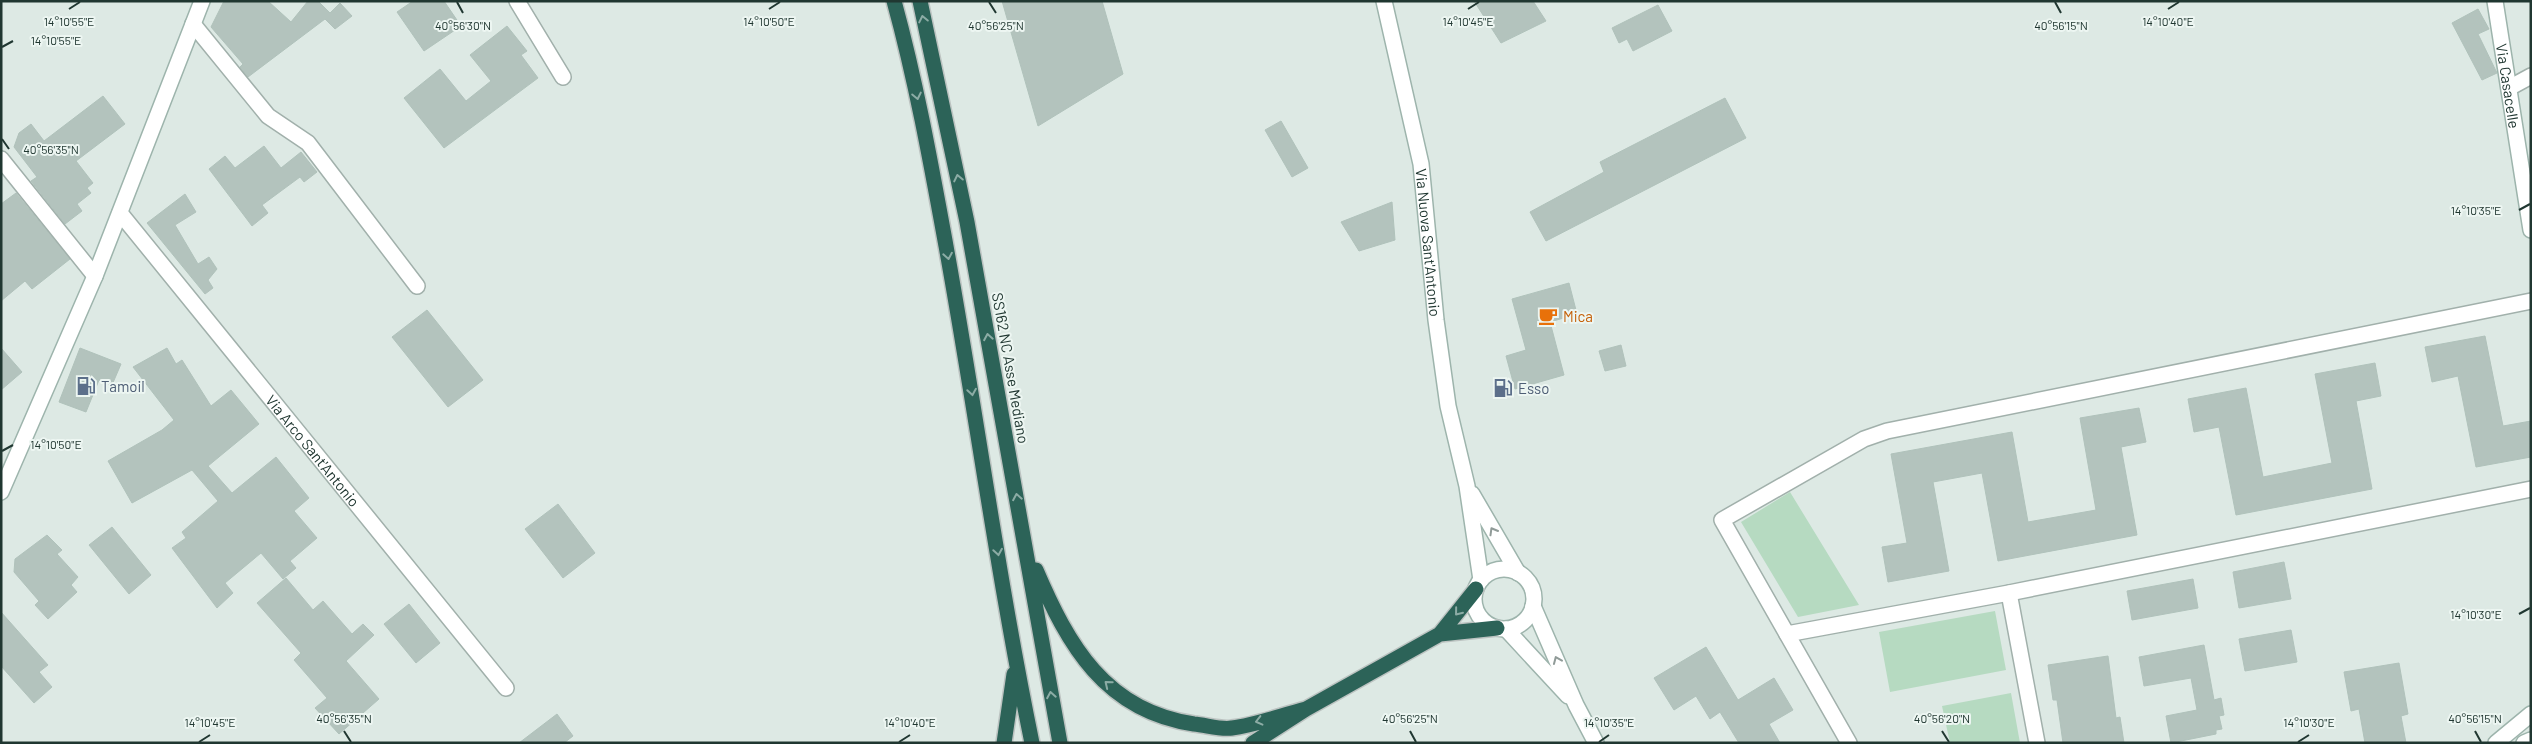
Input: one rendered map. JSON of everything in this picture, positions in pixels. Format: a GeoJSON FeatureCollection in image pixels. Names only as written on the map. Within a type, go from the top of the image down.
{"type":"FeatureCollection","features":[{"type":"Feature","properties":{"kind":"highway"},"geometry":{"type":"LineString","coordinates":[[894,1],[907,48],[937,195],[964,344],[1016,663],[1032,743]]}},
{"type":"Feature","properties":{"kind":"highway","name":"SS162 NC Asse Mediano"},"geometry":{"type":"LineString","coordinates":[[920,1],[967,222],[1060,743]]}},
{"type":"Feature","properties":{"kind":"highway"},"geometry":{"type":"LineString","coordinates":[[1025,545],[1066,635],[1092,671],[1131,703],[1179,722],[1230,729],[1306,709]]}},
{"type":"Feature","properties":{"kind":"highway"},"geometry":{"type":"LineString","coordinates":[[1253,743],[1306,709],[1440,634],[1478,585]]}},
{"type":"Feature","properties":{"kind":"highway"},"geometry":{"type":"LineString","coordinates":[[1440,634],[1502,629]]}},
{"type":"Feature","properties":{"kind":"highway"},"geometry":{"type":"LineString","coordinates":[[1004,743],[1016,663]]}},
{"type":"Feature","properties":{"kind":"street"},"geometry":{"type":"LineString","coordinates":[[1,492],[95,276],[202,1]]}},
{"type":"Feature","properties":{"kind":"street"},"geometry":{"type":"LineString","coordinates":[[518,1],[562,77]]}},
{"type":"Feature","properties":{"kind":"street","name":"Via Nuova Sant'Antonio"},"geometry":{"type":"LineString","coordinates":[[1384,1],[1421,164],[1436,320],[1448,406],[1467,486],[1478,585],[1474,599],[1478,614],[1488,625],[1502,629],[1576,704]]}},
{"type":"Feature","properties":{"kind":"street","name":"Via Casacelle"},"geometry":{"type":"LineString","coordinates":[[2495,1],[2531,230]]}},
{"type":"Feature","properties":{"kind":"street"},"geometry":{"type":"LineString","coordinates":[[193,24],[268,116],[308,143],[418,286]]}},
{"type":"Feature","properties":{"kind":"street"},"geometry":{"type":"LineString","coordinates":[[2509,88],[2531,76]]}},
{"type":"Feature","properties":{"kind":"street"},"geometry":{"type":"LineString","coordinates":[[1,159],[95,276]]}},
{"type":"Feature","properties":{"kind":"street","name":"Via Arco Sant'Antonio"},"geometry":{"type":"LineString","coordinates":[[120,213],[506,688]]}},
{"type":"Feature","properties":{"kind":"street"},"geometry":{"type":"LineString","coordinates":[[1850,743],[1722,520],[1864,439],[1887,431],[2531,301]]}},
{"type":"Feature","properties":{"kind":"street","name":"Via Nuova Sant'Antonio"},"geometry":{"type":"LineString","coordinates":[[1467,486],[1518,573],[1531,587],[1533,606],[1576,704],[1596,743]]}},
{"type":"Feature","properties":{"kind":"street"},"geometry":{"type":"LineString","coordinates":[[1787,634],[2010,593],[2531,489]]}},
{"type":"Feature","properties":{"kind":"street"},"geometry":{"type":"LineString","coordinates":[[1478,585],[1489,573],[1498,570],[1518,573]]}},
{"type":"Feature","properties":{"kind":"street"},"geometry":{"type":"LineString","coordinates":[[2010,593],[2037,743]]}},
{"type":"Feature","properties":{"kind":"street"},"geometry":{"type":"LineString","coordinates":[[1502,629],[1524,622],[1533,606]]}},
{"type":"Feature","properties":{"kind":"street"},"geometry":{"type":"LineString","coordinates":[[2496,743],[2531,714]]}},
{"type":"Feature","properties":{"kind":"street"},"geometry":{"type":"LineString","coordinates":[[2524,743],[2531,740]]}},
{"type":"Feature","properties":{"kind":"green space"},"geometry":{"type":"Polygon","coordinates":[[[1790,492],[1859,605],[1798,617],[1741,522],[1790,492]]]}},
{"type":"Feature","properties":{"kind":"green space"},"geometry":{"type":"Polygon","coordinates":[[[1995,611],[2006,670],[1890,692],[1879,632],[1995,611]]]}},
{"type":"Feature","properties":{"kind":"green space"},"geometry":{"type":"Polygon","coordinates":[[[2011,693],[2020,743],[1950,743],[1942,706],[2011,693]]]}},
{"type":"Feature","properties":{"kind":"building"},"geometry":{"type":"Polygon","coordinates":[[[224,1],[268,1],[291,22],[308,1],[318,1],[330,13],[340,3],[352,16],[335,29],[325,19],[248,77],[240,67],[243,64],[211,27],[224,1]]]}},
{"type":"Feature","properties":{"kind":"building"},"geometry":{"type":"Polygon","coordinates":[[[413,1],[444,1],[461,26],[424,51],[397,12],[413,1]]]}},
{"type":"Feature","properties":{"kind":"building"},"geometry":{"type":"Polygon","coordinates":[[[1002,1],[1102,1],[1123,74],[1038,126],[1002,1]]]}},
{"type":"Feature","properties":{"kind":"building"},"geometry":{"type":"Polygon","coordinates":[[[1474,1],[1533,1],[1546,21],[1501,43],[1474,1]]]}},
{"type":"Feature","properties":{"kind":"building"},"geometry":{"type":"Polygon","coordinates":[[[1658,5],[1672,31],[1633,51],[1627,39],[1619,43],[1612,28],[1658,5]]]}},
{"type":"Feature","properties":{"kind":"building"},"geometry":{"type":"Polygon","coordinates":[[[2478,9],[2489,29],[2478,34],[2497,73],[2482,80],[2452,23],[2478,9]]]}},
{"type":"Feature","properties":{"kind":"building"},"geometry":{"type":"Polygon","coordinates":[[[507,26],[527,51],[521,55],[538,78],[444,148],[404,98],[440,69],[466,101],[491,81],[470,55],[507,26]]]}},
{"type":"Feature","properties":{"kind":"building"},"geometry":{"type":"Polygon","coordinates":[[[103,96],[125,124],[76,161],[93,183],[87,188],[91,193],[77,204],[82,211],[65,224],[31,181],[37,177],[14,147],[19,133],[31,124],[44,141],[103,96]]]}},
{"type":"Feature","properties":{"kind":"building"},"geometry":{"type":"Polygon","coordinates":[[[1725,98],[1746,138],[1546,241],[1530,212],[1604,172],[1600,162],[1725,98]]]}},
{"type":"Feature","properties":{"kind":"building"},"geometry":{"type":"Polygon","coordinates":[[[1281,121],[1308,168],[1292,177],[1265,130],[1281,121]]]}},
{"type":"Feature","properties":{"kind":"building"},"geometry":{"type":"Polygon","coordinates":[[[264,146],[281,168],[301,152],[317,172],[304,182],[300,177],[262,205],[268,213],[252,226],[209,169],[225,156],[235,168],[264,146]]]}},
{"type":"Feature","properties":{"kind":"building"},"geometry":{"type":"Polygon","coordinates":[[[16,193],[70,259],[32,289],[25,281],[1,301],[1,204],[16,193]]]}},
{"type":"Feature","properties":{"kind":"building"},"geometry":{"type":"Polygon","coordinates":[[[185,194],[196,212],[175,225],[198,264],[209,257],[217,269],[208,280],[213,288],[205,294],[147,223],[185,194]]]}},
{"type":"Feature","properties":{"kind":"building"},"geometry":{"type":"Polygon","coordinates":[[[1392,202],[1395,240],[1359,251],[1341,222],[1392,202]]]}},
{"type":"Feature","properties":{"kind":"building"},"geometry":{"type":"Polygon","coordinates":[[[1569,283],[1577,314],[1550,322],[1564,375],[1515,389],[1506,356],[1526,350],[1512,299],[1569,283]]]}},
{"type":"Feature","properties":{"kind":"building"},"geometry":{"type":"Polygon","coordinates":[[[427,310],[483,380],[448,407],[392,337],[427,310]]]}},
{"type":"Feature","properties":{"kind":"building"},"geometry":{"type":"Polygon","coordinates":[[[2485,336],[2503,426],[2531,421],[2531,457],[2476,467],[2458,376],[2432,382],[2425,347],[2485,336]]]}},
{"type":"Feature","properties":{"kind":"building"},"geometry":{"type":"Polygon","coordinates":[[[1621,345],[1626,366],[1605,371],[1599,351],[1621,345]]]}},
{"type":"Feature","properties":{"kind":"building"},"geometry":{"type":"Polygon","coordinates":[[[1,348],[22,372],[1,390],[1,348]]]}},
{"type":"Feature","properties":{"kind":"building"},"geometry":{"type":"Polygon","coordinates":[[[80,348],[121,364],[112,385],[99,380],[86,412],[59,402],[80,348]]]}},
{"type":"Feature","properties":{"kind":"building"},"geometry":{"type":"Polygon","coordinates":[[[167,348],[176,364],[182,360],[211,406],[231,390],[259,424],[208,466],[232,493],[276,457],[309,498],[294,511],[317,538],[290,561],[296,568],[283,579],[261,553],[225,583],[233,593],[217,608],[172,548],[186,538],[182,532],[218,501],[192,470],[132,503],[108,461],[162,430],[174,420],[133,367],[167,348]]]}},
{"type":"Feature","properties":{"kind":"building"},"geometry":{"type":"Polygon","coordinates":[[[2375,363],[2381,396],[2356,401],[2372,489],[2236,515],[2219,427],[2194,432],[2188,399],[2246,388],[2263,477],[2332,463],[2315,374],[2375,363]]]}},
{"type":"Feature","properties":{"kind":"building"},"geometry":{"type":"Polygon","coordinates":[[[2139,408],[2146,442],[2121,447],[2137,535],[1998,561],[1982,473],[1933,482],[1949,571],[1888,582],[1882,547],[1907,543],[1891,454],[2012,432],[2028,522],[2096,510],[2080,418],[2139,408]]]}},
{"type":"Feature","properties":{"kind":"building"},"geometry":{"type":"Polygon","coordinates":[[[558,504],[595,553],[563,578],[525,529],[558,504]]]}},
{"type":"Feature","properties":{"kind":"building"},"geometry":{"type":"Polygon","coordinates":[[[112,527],[151,575],[129,594],[89,545],[112,527]]]}},
{"type":"Feature","properties":{"kind":"building"},"geometry":{"type":"Polygon","coordinates":[[[47,535],[62,550],[57,554],[78,577],[71,585],[77,592],[48,619],[35,605],[39,601],[14,572],[15,559],[47,535]]]}},
{"type":"Feature","properties":{"kind":"building"},"geometry":{"type":"Polygon","coordinates":[[[2284,562],[2291,599],[2239,608],[2233,572],[2284,562]]]}},
{"type":"Feature","properties":{"kind":"building"},"geometry":{"type":"Polygon","coordinates":[[[286,578],[313,610],[323,601],[352,634],[363,624],[374,635],[346,661],[379,699],[339,734],[315,708],[327,698],[294,660],[301,653],[257,603],[286,578]]]}},
{"type":"Feature","properties":{"kind":"building"},"geometry":{"type":"Polygon","coordinates":[[[2193,579],[2198,608],[2132,620],[2127,591],[2193,579]]]}},
{"type":"Feature","properties":{"kind":"building"},"geometry":{"type":"Polygon","coordinates":[[[409,604],[440,643],[416,663],[384,624],[409,604]]]}},
{"type":"Feature","properties":{"kind":"building"},"geometry":{"type":"Polygon","coordinates":[[[1,612],[48,665],[39,672],[52,687],[34,703],[1,666],[1,612]]]}},
{"type":"Feature","properties":{"kind":"building"},"geometry":{"type":"Polygon","coordinates":[[[2291,630],[2297,662],[2245,671],[2239,639],[2291,630]]]}},
{"type":"Feature","properties":{"kind":"building"},"geometry":{"type":"Polygon","coordinates":[[[2204,645],[2214,700],[2221,698],[2224,715],[2219,716],[2222,729],[2216,730],[2216,734],[2171,743],[2166,716],[2197,710],[2191,678],[2144,686],[2139,657],[2204,645]]]}},
{"type":"Feature","properties":{"kind":"building"},"geometry":{"type":"Polygon","coordinates":[[[1706,647],[1738,700],[1774,678],[1793,710],[1769,724],[1780,743],[1739,743],[1720,712],[1710,719],[1696,696],[1674,710],[1654,678],[1706,647]]]}},
{"type":"Feature","properties":{"kind":"building"},"geometry":{"type":"Polygon","coordinates":[[[2108,656],[2116,718],[2120,717],[2124,743],[2063,743],[2057,700],[2053,700],[2048,665],[2108,656]]]}},
{"type":"Feature","properties":{"kind":"building"},"geometry":{"type":"Polygon","coordinates":[[[2399,663],[2408,714],[2401,716],[2406,743],[2365,743],[2359,709],[2351,711],[2344,672],[2399,663]]]}},
{"type":"Feature","properties":{"kind":"building"},"geometry":{"type":"Polygon","coordinates":[[[557,714],[573,736],[564,743],[519,743],[557,714]]]}},
{"type":"Feature","properties":{"kind":"place","name":"Mica"},"geometry":{"type":"Point","coordinates":[1548,316]}},
{"type":"Feature","properties":{"kind":"place","name":"Tamoil"},"geometry":{"type":"Point","coordinates":[86,386]}},
{"type":"Feature","properties":{"kind":"place","name":"Esso"},"geometry":{"type":"Point","coordinates":[1503,388]}}]}
